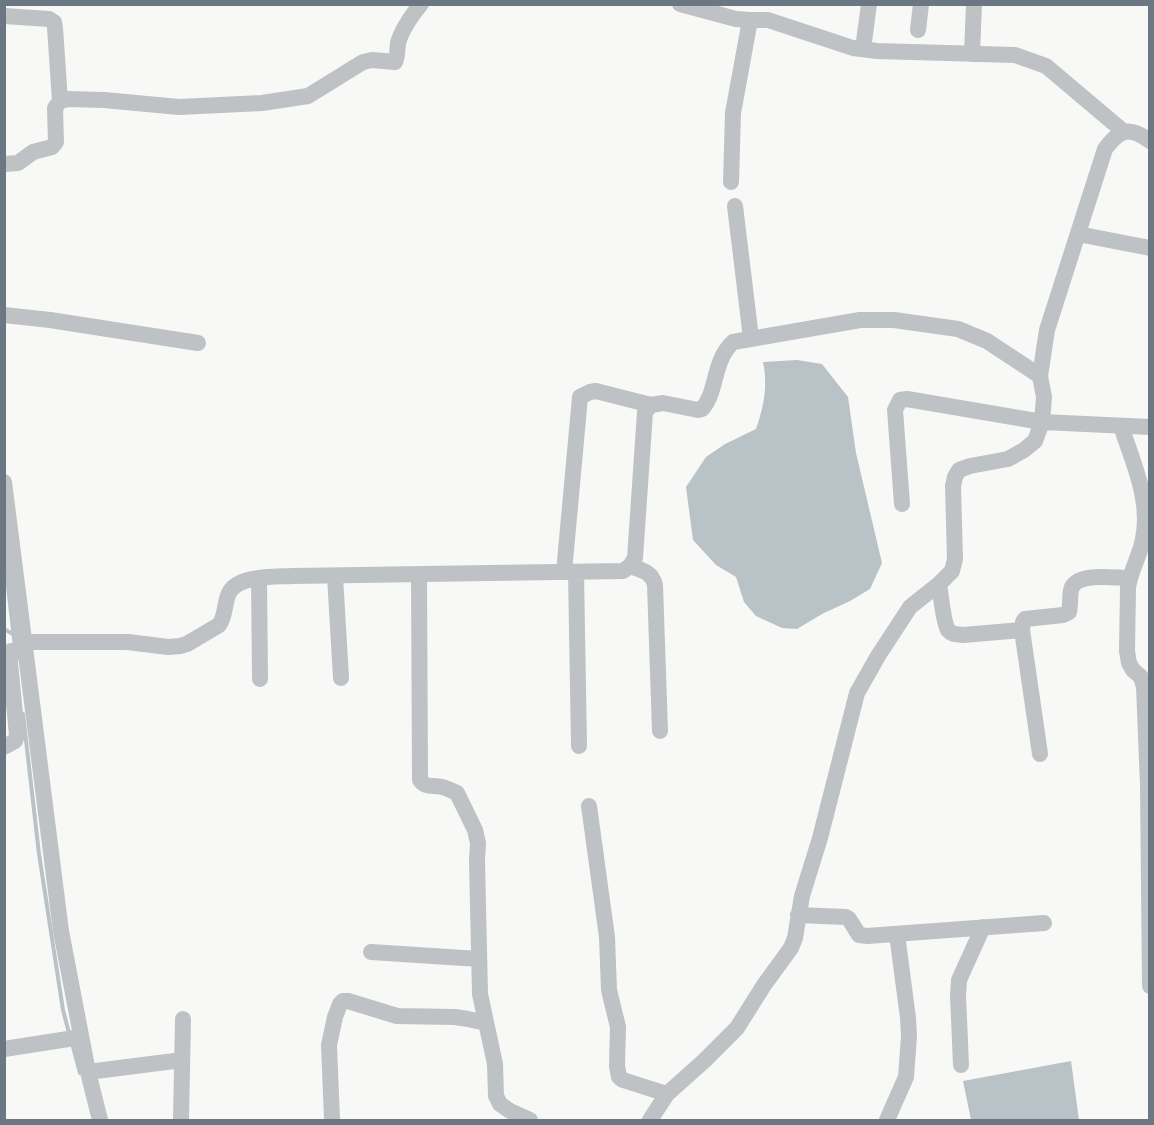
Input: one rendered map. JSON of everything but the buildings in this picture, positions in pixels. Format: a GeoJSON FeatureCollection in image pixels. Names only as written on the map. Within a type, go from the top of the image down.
{"type":"FeatureCollection","features":[{"type":"Feature","properties":{"kind":"street"},"geometry":{"type":"LineString","coordinates":[[60,100],[104,99],[179,107],[262,103],[308,96],[363,62],[372,60],[392,63],[396,61],[401,35],[421,4]]}},
{"type":"Feature","properties":{"kind":"street"},"geometry":{"type":"LineString","coordinates":[[680,4],[736,19],[768,20],[843,45],[863,49],[1015,55],[1046,66],[1123,131]]}},
{"type":"Feature","properties":{"kind":"street"},"geometry":{"type":"LineString","coordinates":[[863,49],[869,4]]}},
{"type":"Feature","properties":{"kind":"street"},"geometry":{"type":"LineString","coordinates":[[918,30],[921,4]]}},
{"type":"Feature","properties":{"kind":"street"},"geometry":{"type":"LineString","coordinates":[[972,54],[974,4]]}},
{"type":"Feature","properties":{"kind":"street"},"geometry":{"type":"LineString","coordinates":[[4,16],[50,12],[55,28],[60,100],[56,108],[56,142],[54,145],[33,152],[18,163],[4,164]]}},
{"type":"Feature","properties":{"kind":"street"},"geometry":{"type":"LineString","coordinates":[[731,182],[734,113],[750,20]]}},
{"type":"Feature","properties":{"kind":"street"},"geometry":{"type":"LineString","coordinates":[[650,1120],[667,1094],[737,1028],[791,948],[795,938],[800,906],[857,693],[910,608],[952,571],[955,559],[953,486],[959,470],[1008,459],[1035,441],[1042,422],[1044,397],[1040,376],[1047,330],[1105,148],[1123,131],[1132,131],[1149,141]]}},
{"type":"Feature","properties":{"kind":"street"},"geometry":{"type":"LineString","coordinates":[[735,206],[751,338]]}},
{"type":"Feature","properties":{"kind":"street"},"geometry":{"type":"LineString","coordinates":[[1078,234],[1149,248]]}},
{"type":"Feature","properties":{"kind":"street"},"geometry":{"type":"LineString","coordinates":[[4,315],[198,343]]}},
{"type":"Feature","properties":{"kind":"street"},"geometry":{"type":"LineString","coordinates":[[579,746],[570,572],[580,397],[596,391],[651,405],[663,403],[702,409],[708,400],[721,358],[733,342],[860,320],[894,320],[958,329],[987,340],[1040,376]]}},
{"type":"Feature","properties":{"kind":"street"},"geometry":{"type":"LineString","coordinates":[[902,504],[896,410],[900,400],[907,399],[1042,422],[1149,427]]}},
{"type":"Feature","properties":{"kind":"street"},"geometry":{"type":"LineString","coordinates":[[4,747],[15,741],[18,735],[8,655],[20,650],[128,642],[168,646],[187,644],[219,625],[229,594],[234,586],[243,581],[292,576],[623,571],[635,558],[645,411],[651,405]]}},
{"type":"Feature","properties":{"kind":"street"},"geometry":{"type":"LineString","coordinates":[[1121,426],[1140,483],[1146,518],[1137,573],[1128,588],[1127,651],[1129,663],[1140,677],[1144,687],[1148,785],[1149,986]]}},
{"type":"Feature","properties":{"kind":"street"},"geometry":{"type":"LineString","coordinates":[[4,482],[20,650],[61,931],[74,1038],[88,1072],[100,1120]]}},
{"type":"Feature","properties":{"kind":"street"},"geometry":{"type":"LineString","coordinates":[[630,566],[646,571],[653,578],[655,585],[660,731]]}},
{"type":"Feature","properties":{"kind":"street"},"geometry":{"type":"LineString","coordinates":[[1040,754],[1023,622],[1025,619],[1063,615],[1069,612],[1071,589],[1080,580],[1137,573]]}},
{"type":"Feature","properties":{"kind":"street"},"geometry":{"type":"LineString","coordinates":[[419,575],[420,780],[423,784],[441,786],[457,793],[475,830],[478,843],[480,994],[495,1064],[496,1096],[500,1104],[530,1120]]}},
{"type":"Feature","properties":{"kind":"street"},"geometry":{"type":"LineString","coordinates":[[335,576],[341,678]]}},
{"type":"Feature","properties":{"kind":"street"},"geometry":{"type":"LineString","coordinates":[[260,578],[260,679]]}},
{"type":"Feature","properties":{"kind":"street"},"geometry":{"type":"LineString","coordinates":[[939,584],[945,622],[948,630],[954,634],[1023,630]]}},
{"type":"Feature","properties":{"kind":"street"},"geometry":{"type":"LineString","coordinates":[[589,806],[608,937],[609,990],[618,1027],[619,1077],[667,1094]]}},
{"type":"Feature","properties":{"kind":"street"},"geometry":{"type":"LineString","coordinates":[[800,906],[846,917],[859,935],[867,936],[1044,922]]}},
{"type":"Feature","properties":{"kind":"street"},"geometry":{"type":"LineString","coordinates":[[961,1065],[959,980],[983,927]]}},
{"type":"Feature","properties":{"kind":"street"},"geometry":{"type":"LineString","coordinates":[[887,1120],[906,1077],[909,1035],[897,934]]}},
{"type":"Feature","properties":{"kind":"street"},"geometry":{"type":"LineString","coordinates":[[372,952],[479,959]]}},
{"type":"Feature","properties":{"kind":"street"},"geometry":{"type":"LineString","coordinates":[[332,1120],[329,1045],[335,1017],[343,1001],[348,1000],[397,1016],[455,1017],[486,1023]]}},
{"type":"Feature","properties":{"kind":"street"},"geometry":{"type":"LineString","coordinates":[[181,1120],[183,1019]]}},
{"type":"Feature","properties":{"kind":"street"},"geometry":{"type":"LineString","coordinates":[[4,1049],[74,1038]]}},
{"type":"Feature","properties":{"kind":"street"},"geometry":{"type":"LineString","coordinates":[[88,1072],[182,1060]]}},
{"type":"Feature","properties":{"kind":"shaded area"},"geometry":{"type":"Polygon","coordinates":[[[797,360],[822,364],[848,397],[856,453],[882,563],[870,589],[797,629],[782,628],[756,616],[744,602],[736,577],[716,565],[693,540],[686,487],[706,457],[725,444],[756,429],[764,396],[763,362],[797,360]]]}},
{"type":"Feature","properties":{"kind":"shaded area"},"geometry":{"type":"Polygon","coordinates":[[[1071,1061],[1079,1120],[971,1120],[963,1081],[1071,1061]]]}},
{"type":"Feature","properties":{"kind":"waterway"},"geometry":{"type":"LineString","coordinates":[[4,552],[15,647]]}},
{"type":"Feature","properties":{"kind":"waterway"},"geometry":{"type":"LineString","coordinates":[[4,629],[13,634]]}},
{"type":"Feature","properties":{"kind":"waterway"},"geometry":{"type":"LineString","coordinates":[[23,714],[39,854],[63,1010],[69,1033]]}},
{"type":"Feature","properties":{"kind":"waterway"},"geometry":{"type":"LineString","coordinates":[[72,1043],[80,1073]]}}]}
